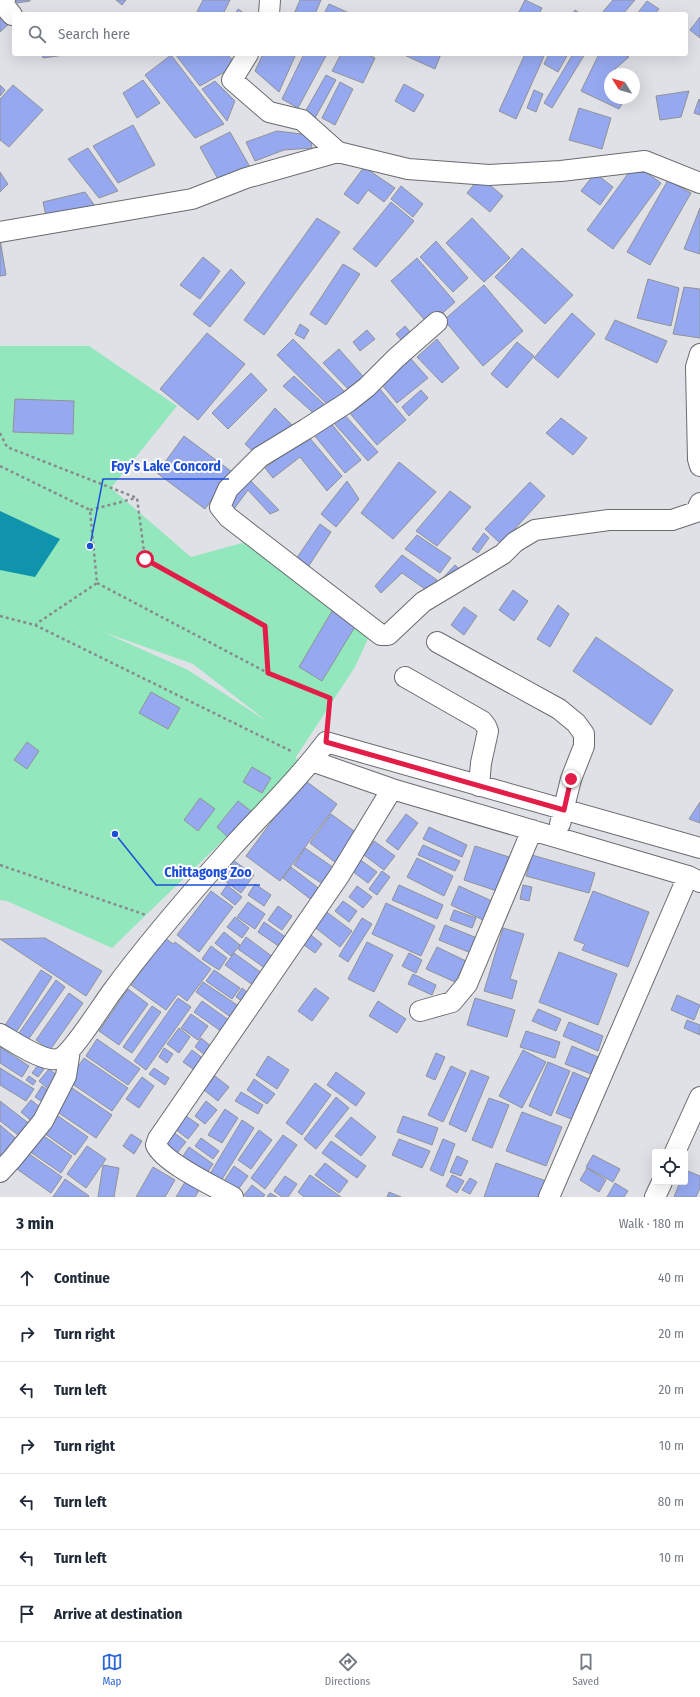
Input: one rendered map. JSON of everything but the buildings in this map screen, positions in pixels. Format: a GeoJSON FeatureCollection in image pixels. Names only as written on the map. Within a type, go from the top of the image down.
{"type":"FeatureCollection","features":[{"type":"Feature","properties":{"kind":"street"},"geometry":{"type":"LineString","coordinates":[[269,12],[270,0]]}},
{"type":"Feature","properties":{"kind":"street"},"geometry":{"type":"LineString","coordinates":[[247,56],[232,80],[269,112],[302,120],[338,152],[408,169],[489,175],[560,171],[645,161],[700,183]]}},
{"type":"Feature","properties":{"kind":"street"},"geometry":{"type":"LineString","coordinates":[[0,232],[192,199],[246,178],[338,152]]}},
{"type":"Feature","properties":{"kind":"street"},"geometry":{"type":"LineString","coordinates":[[437,322],[396,358],[367,387],[348,402],[260,457],[228,489],[220,507],[228,517],[381,635],[388,635],[423,602],[503,554],[515,542],[535,530],[609,520],[672,520],[696,512],[700,503]]}},
{"type":"Feature","properties":{"kind":"street"},"geometry":{"type":"LineString","coordinates":[[700,354],[696,367],[698,459],[700,466]]}},
{"type":"Feature","properties":{"kind":"street"},"geometry":{"type":"LineString","coordinates":[[437,642],[559,709],[576,723],[584,734],[584,746],[571,779],[556,837]]}},
{"type":"Feature","properties":{"kind":"street"},"geometry":{"type":"LineString","coordinates":[[405,677],[482,721],[486,726],[488,731],[481,763],[479,786]]}},
{"type":"Feature","properties":{"kind":"street"},"geometry":{"type":"LineString","coordinates":[[0,1034],[31,1052],[49,1058],[60,1058],[70,1050],[113,991],[167,922],[233,846],[312,762],[326,742],[700,848]]}},
{"type":"Feature","properties":{"kind":"street"},"geometry":{"type":"LineString","coordinates":[[312,762],[392,789],[694,879],[549,1197]]}},
{"type":"Feature","properties":{"kind":"street"},"geometry":{"type":"LineString","coordinates":[[233,1197],[164,1156],[159,1152],[156,1145],[158,1139],[339,876],[392,789]]}},
{"type":"Feature","properties":{"kind":"street"},"geometry":{"type":"LineString","coordinates":[[420,1011],[452,1002],[467,984],[532,830]]}},
{"type":"Feature","properties":{"kind":"street"},"geometry":{"type":"LineString","coordinates":[[0,1172],[42,1121],[66,1076],[70,1050]]}},
{"type":"Feature","properties":{"kind":"street"},"geometry":{"type":"LineString","coordinates":[[676,1149],[700,1097]]}},
{"type":"Feature","properties":{"kind":"street"},"geometry":{"type":"LineString","coordinates":[[655,1197],[661,1185]]}},
{"type":"Feature","properties":{"kind":"path"},"geometry":{"type":"LineString","coordinates":[[0,432],[7,446],[137,498]]}},
{"type":"Feature","properties":{"kind":"path"},"geometry":{"type":"LineString","coordinates":[[0,466],[90,510],[137,498]]}},
{"type":"Feature","properties":{"kind":"path"},"geometry":{"type":"LineString","coordinates":[[137,498],[145,559],[265,626],[268,673]]}},
{"type":"Feature","properties":{"kind":"path"},"geometry":{"type":"LineString","coordinates":[[90,510],[98,583]]}},
{"type":"Feature","properties":{"kind":"path"},"geometry":{"type":"LineString","coordinates":[[98,583],[268,673],[330,698],[326,742]]}},
{"type":"Feature","properties":{"kind":"path"},"geometry":{"type":"LineString","coordinates":[[35,625],[98,583]]}},
{"type":"Feature","properties":{"kind":"path"},"geometry":{"type":"LineString","coordinates":[[0,616],[35,625],[312,762]]}},
{"type":"Feature","properties":{"kind":"path"},"geometry":{"type":"LineString","coordinates":[[0,865],[167,922]]}},
{"type":"Feature","properties":{"kind":"green space"},"geometry":{"type":"Polygon","coordinates":[[[0,346],[89,346],[177,406],[111,488],[191,557],[253,540],[376,621],[355,667],[296,757],[299,767],[112,948],[7,901],[0,900],[0,346]],[[103,632],[188,670],[268,722],[193,664],[103,632]]]}},
{"type":"Feature","properties":{"kind":"water"},"geometry":{"type":"Polygon","coordinates":[[[0,511],[60,539],[35,577],[0,570],[0,511]]]}},
{"type":"Feature","properties":{"kind":"place","name":"Foy’s Lake Concord"},"geometry":{"type":"Point","coordinates":[90,546]}},
{"type":"Feature","properties":{"kind":"place","name":"Chittagong Zoo"},"geometry":{"type":"Point","coordinates":[115,834]}},
{"type":"Feature","properties":{"kind":"route"},"geometry":{"type":"LineString","coordinates":[[145,559],[265,626],[268,673],[330,698],[326,742],[564,810],[571,779]]}}]}
